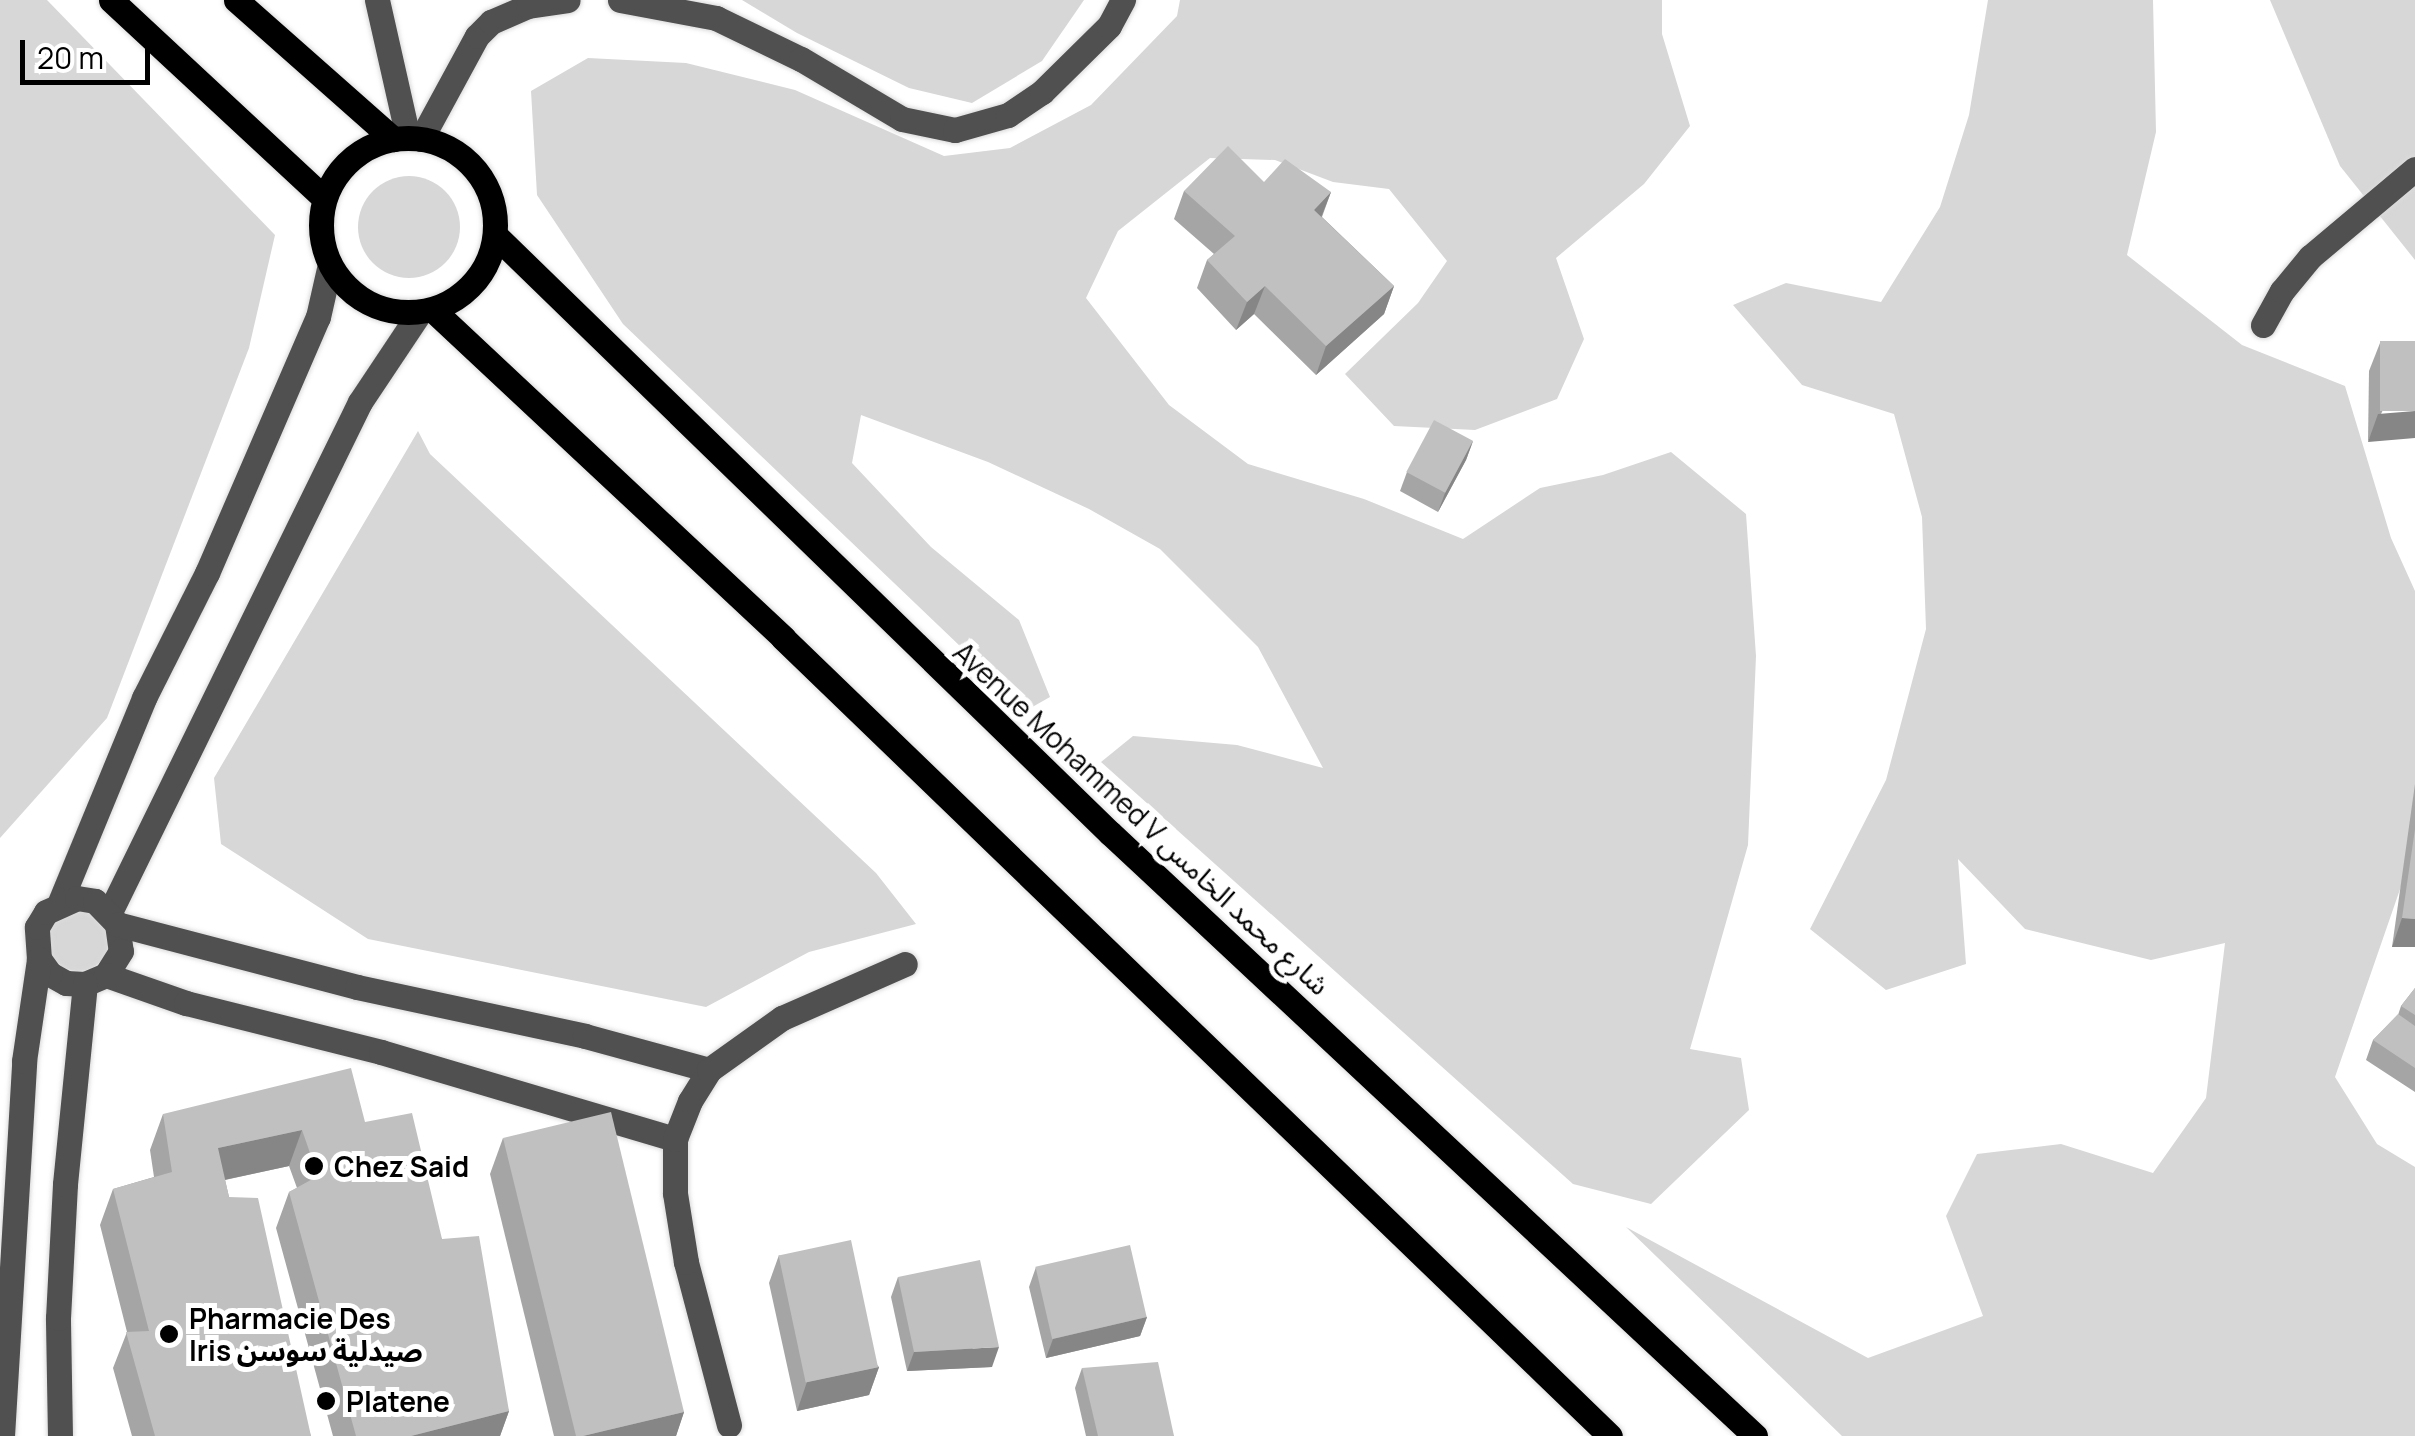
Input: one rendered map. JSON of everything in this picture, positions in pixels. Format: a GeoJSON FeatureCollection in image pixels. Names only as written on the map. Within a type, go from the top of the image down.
{"type":"FeatureCollection","features":[{"type":"Feature","properties":{"kind":"main road"},"geometry":{"type":"LineString","coordinates":[[112,0],[324,198]]}},
{"type":"Feature","properties":{"kind":"main road"},"geometry":{"type":"LineString","coordinates":[[236,0],[407,139],[452,150],[478,172],[493,202],[496,236],[485,268],[463,294],[427,311],[384,309],[352,292],[330,264],[320,231],[324,198],[339,170],[364,150],[407,139]]}},
{"type":"Feature","properties":{"kind":"main road","name":"Avenue Mohammed V شارع محمد الخامس"},"geometry":{"type":"LineString","coordinates":[[496,236],[1110,833],[1755,1436]]}},
{"type":"Feature","properties":{"kind":"main road"},"geometry":{"type":"LineString","coordinates":[[427,311],[784,638],[1610,1436]]}},
{"type":"Feature","properties":{"kind":"street"},"geometry":{"type":"LineString","coordinates":[[377,0],[407,139]]}},
{"type":"Feature","properties":{"kind":"street"},"geometry":{"type":"LineString","coordinates":[[407,139],[477,36],[492,22],[528,6],[568,0]]}},
{"type":"Feature","properties":{"kind":"street"},"geometry":{"type":"LineString","coordinates":[[620,0],[716,18],[801,59],[902,120],[954,130],[1008,115],[1042,92],[1108,26],[1123,0]]}},
{"type":"Feature","properties":{"kind":"street"},"geometry":{"type":"LineString","coordinates":[[2263,325],[2282,291],[2310,257],[2415,168]]}},
{"type":"Feature","properties":{"kind":"street"},"geometry":{"type":"LineString","coordinates":[[2,1436],[24,1061],[39,960],[37,926],[60,902],[144,698],[207,572],[318,317],[330,264]]}},
{"type":"Feature","properties":{"kind":"street"},"geometry":{"type":"LineString","coordinates":[[60,1436],[58,1318],[65,1184],[95,979],[121,951],[114,918],[360,402],[427,311]]}},
{"type":"Feature","properties":{"kind":"street"},"geometry":{"type":"LineString","coordinates":[[60,902],[77,898],[95,902],[114,918],[357,987],[585,1036],[709,1070]]}},
{"type":"Feature","properties":{"kind":"street"},"geometry":{"type":"LineString","coordinates":[[39,960],[50,974],[66,982],[95,979],[381,1052],[675,1138]]}},
{"type":"Feature","properties":{"kind":"street"},"geometry":{"type":"LineString","coordinates":[[730,1425],[686,1262],[675,1193],[675,1138],[690,1100],[709,1070],[782,1018],[905,964]]}},
{"type":"Feature","properties":{"kind":"shaded area"},"geometry":{"type":"Polygon","coordinates":[[[0,0],[47,0],[275,235],[249,348],[107,718],[0,838],[0,0]]]}},
{"type":"Feature","properties":{"kind":"shaded area"},"geometry":{"type":"Polygon","coordinates":[[[742,0],[1084,0],[1042,61],[972,103],[909,88],[797,33],[742,0]]]}},
{"type":"Feature","properties":{"kind":"shaded area"},"geometry":{"type":"Polygon","coordinates":[[[1180,0],[1662,0],[1662,34],[1690,126],[1644,184],[1556,258],[1584,339],[1557,399],[1475,430],[1394,426],[1345,374],[1418,303],[1447,261],[1389,189],[1333,182],[1275,160],[1210,158],[1118,231],[1086,298],[1169,405],[1248,464],[1364,499],[1463,539],[1540,488],[1603,475],[1671,452],[1746,514],[1756,656],[1748,845],[1690,1049],[1741,1058],[1749,1110],[1651,1204],[1573,1184],[1101,762],[1133,736],[1237,745],[1323,768],[1258,647],[1160,549],[1089,509],[988,462],[861,415],[852,463],[931,547],[1019,620],[1050,697],[1027,710],[623,324],[537,195],[531,91],[588,58],[686,63],[795,90],[944,156],[1010,148],[1091,105],[1177,16],[1180,0]]]}},
{"type":"Feature","properties":{"kind":"shaded area"},"geometry":{"type":"Polygon","coordinates":[[[1988,0],[2153,0],[2156,132],[2127,255],[2242,345],[2345,386],[2391,538],[2415,591],[2415,846],[2335,1077],[2377,1144],[2415,1167],[2415,1436],[1842,1436],[1626,1227],[1868,1358],[1983,1316],[1946,1216],[1977,1154],[2061,1144],[2153,1173],[2206,1098],[2225,943],[2151,960],[2025,929],[1958,859],[1966,964],[1886,990],[1810,929],[1886,780],[1926,629],[1922,517],[1894,414],[1802,385],[1733,305],[1786,283],[1881,302],[1940,207],[1969,115],[1988,0]]]}},
{"type":"Feature","properties":{"kind":"shaded area"},"geometry":{"type":"Polygon","coordinates":[[[2270,0],[2415,0],[2415,260],[2340,166],[2270,0]]]}},
{"type":"Feature","properties":{"kind":"shaded area"},"geometry":{"type":"Polygon","coordinates":[[[409,176],[429,180],[445,191],[456,207],[460,227],[456,247],[445,263],[429,274],[409,278],[389,274],[373,263],[362,247],[358,227],[362,207],[373,191],[389,180],[409,176]]]}},
{"type":"Feature","properties":{"kind":"shaded area"},"geometry":{"type":"Polygon","coordinates":[[[418,431],[430,454],[876,873],[916,924],[809,952],[706,1007],[368,939],[221,844],[214,778],[418,431]]]}},
{"type":"Feature","properties":{"kind":"shaded area"},"geometry":{"type":"Polygon","coordinates":[[[78,909],[100,918],[109,940],[100,962],[78,971],[56,962],[47,940],[56,918],[78,909]]]}},
{"type":"Feature","properties":{"kind":"building"},"geometry":{"type":"Polygon","coordinates":[[[1228,146],[1264,182],[1285,159],[1331,192],[1314,210],[1394,286],[1326,346],[1265,286],[1247,302],[1207,260],[1235,236],[1184,191],[1228,146]]]}},
{"type":"Feature","properties":{"kind":"building"},"geometry":{"type":"Polygon","coordinates":[[[2380,341],[2415,341],[2415,411],[2380,411],[2380,341]]]}},
{"type":"Feature","properties":{"kind":"building"},"geometry":{"type":"Polygon","coordinates":[[[1434,420],[1473,441],[1445,493],[1406,472],[1434,420]]]}},
{"type":"Feature","properties":{"kind":"building"},"geometry":{"type":"Polygon","coordinates":[[[2415,829],[2415,919],[2402,918],[2415,829]]]}},
{"type":"Feature","properties":{"kind":"building"},"geometry":{"type":"Polygon","coordinates":[[[2415,988],[2415,1015],[2401,1006],[2415,988]]]}},
{"type":"Feature","properties":{"kind":"building"},"geometry":{"type":"Polygon","coordinates":[[[2398,1014],[2415,1026],[2415,1068],[2373,1040],[2398,1014]]]}},
{"type":"Feature","properties":{"kind":"building"},"geometry":{"type":"Polygon","coordinates":[[[351,1068],[365,1122],[412,1113],[442,1239],[479,1236],[509,1411],[411,1436],[356,1436],[289,1192],[318,1176],[302,1130],[218,1148],[229,1197],[258,1198],[311,1436],[155,1436],[126,1332],[149,1331],[113,1189],[172,1172],[163,1114],[351,1068]]]}},
{"type":"Feature","properties":{"kind":"building"},"geometry":{"type":"Polygon","coordinates":[[[611,1112],[684,1412],[576,1436],[503,1138],[611,1112]]]}},
{"type":"Feature","properties":{"kind":"building"},"geometry":{"type":"Polygon","coordinates":[[[851,1240],[878,1367],[806,1383],[779,1255],[851,1240]]]}},
{"type":"Feature","properties":{"kind":"building"},"geometry":{"type":"Polygon","coordinates":[[[1130,1245],[1147,1317],[1052,1339],[1035,1267],[1130,1245]]]}},
{"type":"Feature","properties":{"kind":"building"},"geometry":{"type":"Polygon","coordinates":[[[980,1260],[999,1347],[914,1352],[898,1277],[980,1260]]]}},
{"type":"Feature","properties":{"kind":"building"},"geometry":{"type":"Polygon","coordinates":[[[1158,1362],[1174,1436],[1098,1436],[1082,1368],[1158,1362]]]}},
{"type":"Feature","properties":{"kind":"place","name":"Chez Said"},"geometry":{"type":"Point","coordinates":[314,1166]}},
{"type":"Feature","properties":{"kind":"place","name":"Pharmacie Des Iris صيدلية سوسن"},"geometry":{"type":"Point","coordinates":[169,1334]}},
{"type":"Feature","properties":{"kind":"place","name":"Platene"},"geometry":{"type":"Point","coordinates":[326,1401]}}]}
